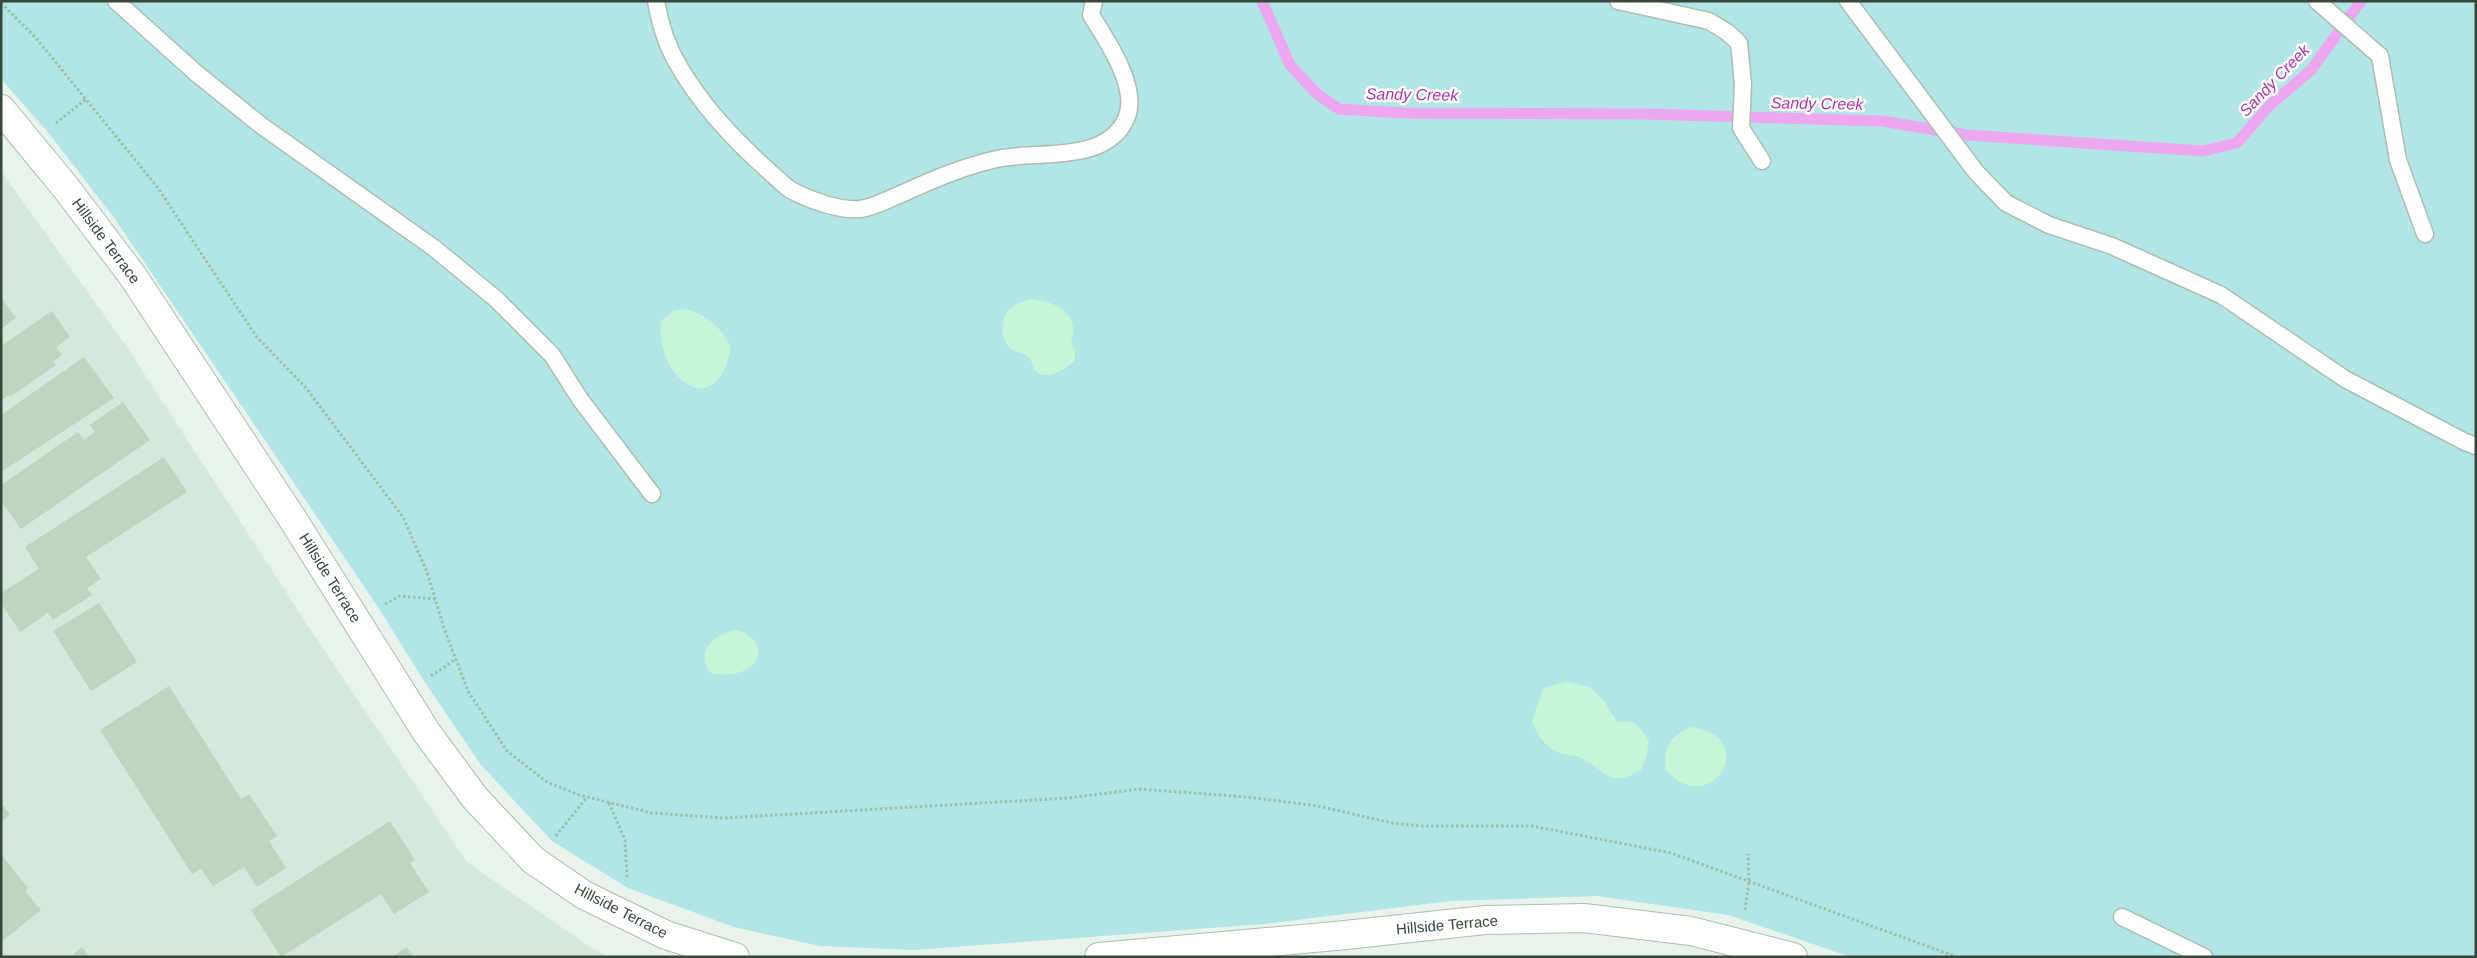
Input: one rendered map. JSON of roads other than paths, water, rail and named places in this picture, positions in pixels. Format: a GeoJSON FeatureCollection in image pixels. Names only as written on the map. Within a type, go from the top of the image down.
{"type":"FeatureCollection","features":[{"type":"Feature","properties":{"kind":"street","name":"Hillside Terrace"},"geometry":{"type":"LineString","coordinates":[[1,108],[66,188],[132,275],[292,518],[427,733],[475,798],[533,860],[584,895],[666,936],[735,957]]}},
{"type":"Feature","properties":{"kind":"street","name":"Hillside Terrace"},"geometry":{"type":"LineString","coordinates":[[1099,957],[1336,936],[1484,920],[1584,918],[1691,931],[1793,957]]}},
{"type":"Feature","properties":{"kind":"lane"},"geometry":{"type":"LineString","coordinates":[[116,1],[196,73],[262,126],[434,248],[496,299],[552,355],[580,399],[652,494]]}},
{"type":"Feature","properties":{"kind":"lane"},"geometry":{"type":"LineString","coordinates":[[656,1],[661,29],[680,68],[728,133],[791,190],[837,206],[859,209],[881,205],[950,173],[976,165],[1003,158],[1064,155],[1102,142],[1118,131],[1126,118],[1129,98],[1125,77],[1107,39],[1091,16],[1094,1]]}},
{"type":"Feature","properties":{"kind":"lane"},"geometry":{"type":"LineString","coordinates":[[1618,1],[1709,20],[1739,43],[1743,84],[1742,128],[1762,160]]}},
{"type":"Feature","properties":{"kind":"lane"},"geometry":{"type":"LineString","coordinates":[[1848,1],[1976,172],[2006,203],[2049,225],[2112,246],[2221,295],[2345,379],[2464,442],[2476,446]]}},
{"type":"Feature","properties":{"kind":"lane"},"geometry":{"type":"LineString","coordinates":[[2323,6],[2380,56],[2398,160],[2425,234]]}},
{"type":"Feature","properties":{"kind":"lane"},"geometry":{"type":"LineString","coordinates":[[2122,917],[2204,957]]}},
{"type":"Feature","properties":{"kind":"waterway","name":"Sandy Creek"},"geometry":{"type":"LineString","coordinates":[[1262,1],[1290,65],[1317,94],[1339,109],[1404,113],[1645,114],[1882,121],[1966,135],[2203,151],[2237,143],[2269,106],[2311,70],[2361,1]]}}]}
